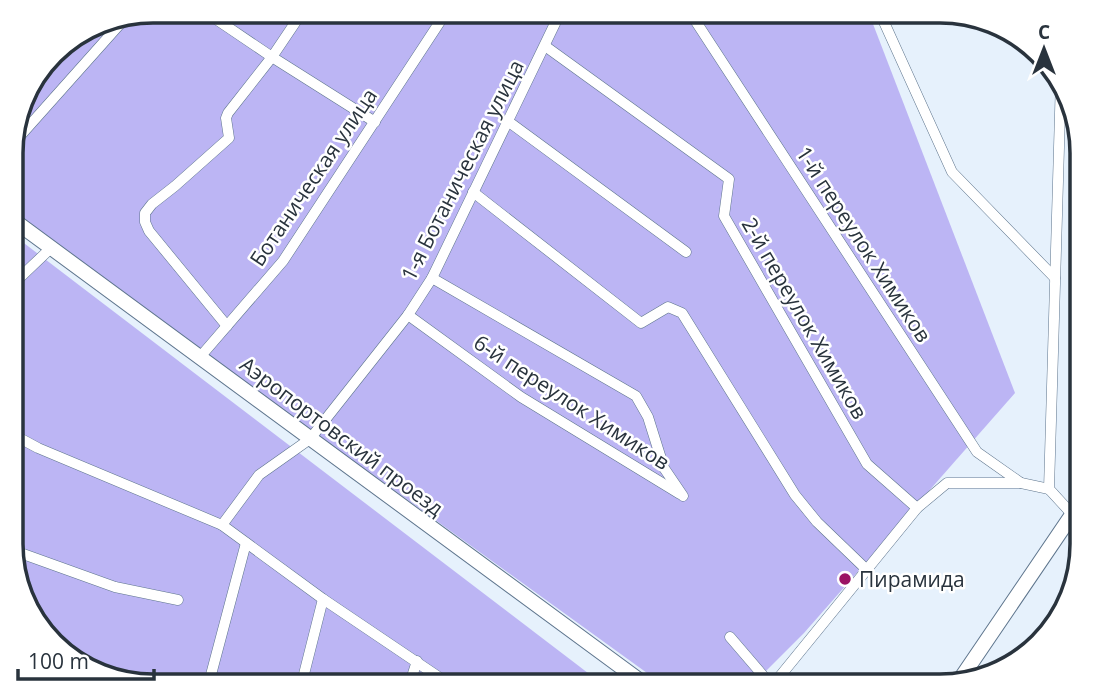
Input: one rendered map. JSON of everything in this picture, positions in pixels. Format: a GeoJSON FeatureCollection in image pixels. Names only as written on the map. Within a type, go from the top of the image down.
{"type":"FeatureCollection","features":[{"type":"Feature","properties":{"kind":"main road","name":"Аэропортовский проезд"},"geometry":{"type":"LineString","coordinates":[[23,227],[628,674]]}},
{"type":"Feature","properties":{"kind":"main road"},"geometry":{"type":"LineString","coordinates":[[966,671],[1070,530]]}},
{"type":"Feature","properties":{"kind":"street"},"geometry":{"type":"LineString","coordinates":[[223,23],[375,122]]}},
{"type":"Feature","properties":{"kind":"street"},"geometry":{"type":"LineString","coordinates":[[227,326],[149,231],[145,213],[229,138],[226,118],[228,113],[272,57],[294,23]]}},
{"type":"Feature","properties":{"kind":"street","name":"Ботаническая улица"},"geometry":{"type":"LineString","coordinates":[[200,357],[283,261],[439,23]]}},
{"type":"Feature","properties":{"kind":"street","name":"1-я Ботаническая улица"},"geometry":{"type":"LineString","coordinates":[[222,525],[259,475],[310,439],[408,315],[432,278],[555,23]]}},
{"type":"Feature","properties":{"kind":"street","name":"1-й переулок Химиков"},"geometry":{"type":"LineString","coordinates":[[697,23],[977,452],[1021,483]]}},
{"type":"Feature","properties":{"kind":"street"},"geometry":{"type":"LineString","coordinates":[[885,23],[952,172],[1055,278]]}},
{"type":"Feature","properties":{"kind":"street"},"geometry":{"type":"LineString","coordinates":[[25,131],[118,28]]}},
{"type":"Feature","properties":{"kind":"street","name":"2-й переулок Химиков"},"geometry":{"type":"LineString","coordinates":[[545,46],[729,179],[724,216],[867,464],[917,508]]}},
{"type":"Feature","properties":{"kind":"street"},"geometry":{"type":"LineString","coordinates":[[1049,489],[1060,104]]}},
{"type":"Feature","properties":{"kind":"street"},"geometry":{"type":"LineString","coordinates":[[509,121],[686,252]]}},
{"type":"Feature","properties":{"kind":"street"},"geometry":{"type":"LineString","coordinates":[[473,192],[641,323],[668,307],[682,313],[795,495],[817,522],[868,571]]}},
{"type":"Feature","properties":{"kind":"street"},"geometry":{"type":"LineString","coordinates":[[23,275],[51,248]]}},
{"type":"Feature","properties":{"kind":"street","name":"6-й переулок Химиков"},"geometry":{"type":"LineString","coordinates":[[408,315],[521,397],[683,496],[664,468],[648,417],[636,396],[432,278]]}},
{"type":"Feature","properties":{"kind":"street"},"geometry":{"type":"LineString","coordinates":[[23,440],[222,525],[323,599],[435,674]]}},
{"type":"Feature","properties":{"kind":"street"},"geometry":{"type":"LineString","coordinates":[[782,674],[917,508],[947,483],[1021,483],[1049,489],[1070,512]]}},
{"type":"Feature","properties":{"kind":"street"},"geometry":{"type":"LineString","coordinates":[[211,674],[246,543]]}},
{"type":"Feature","properties":{"kind":"street"},"geometry":{"type":"LineString","coordinates":[[24,554],[115,587],[178,600]]}},
{"type":"Feature","properties":{"kind":"street"},"geometry":{"type":"LineString","coordinates":[[304,674],[323,599]]}},
{"type":"Feature","properties":{"kind":"street"},"geometry":{"type":"LineString","coordinates":[[730,637],[762,674]]}},
{"type":"Feature","properties":{"kind":"street"},"geometry":{"type":"LineString","coordinates":[[412,674],[416,661]]}},
{"type":"Feature","properties":{"kind":"shaded area"},"geometry":{"type":"Polygon","coordinates":[[[145,23],[873,23],[1015,393],[804,633],[763,674],[648,674],[23,222],[23,153],[27,119],[36,95],[67,55],[103,33],[119,27],[145,23]]]}},
{"type":"Feature","properties":{"kind":"shaded area"},"geometry":{"type":"Polygon","coordinates":[[[23,242],[589,674],[153,674],[119,670],[95,661],[74,647],[50,623],[36,602],[25,569],[23,242]]]}},
{"type":"Feature","properties":{"kind":"place","name":"Пирамида"},"geometry":{"type":"Point","coordinates":[845,579]}}]}
